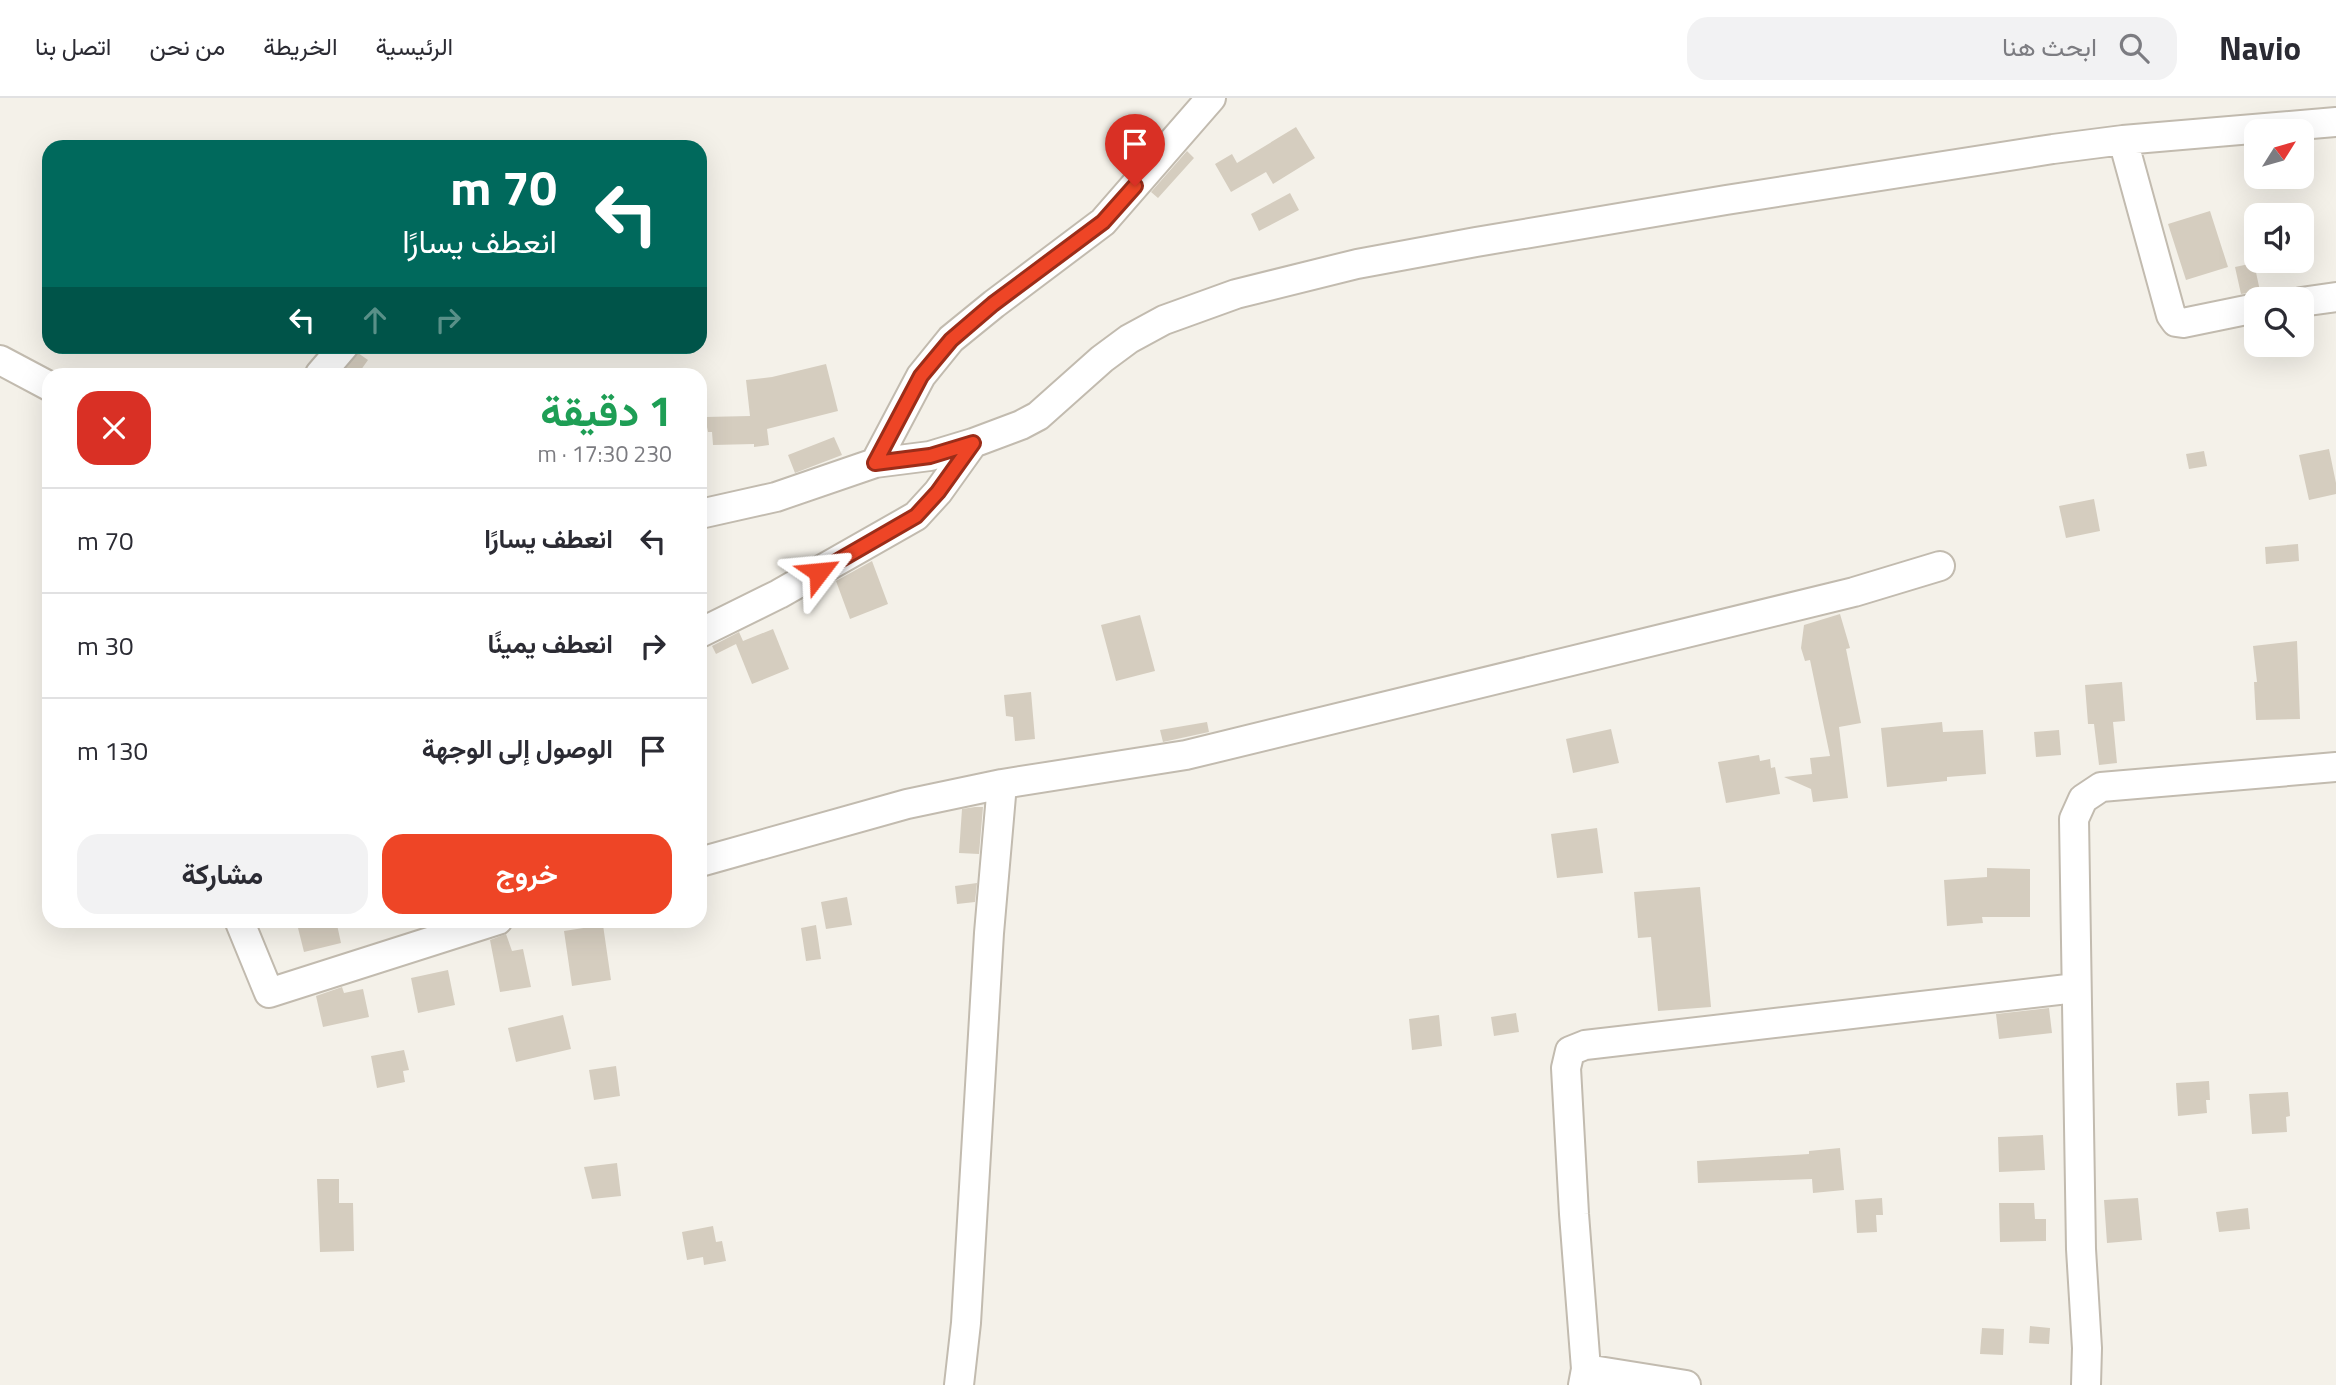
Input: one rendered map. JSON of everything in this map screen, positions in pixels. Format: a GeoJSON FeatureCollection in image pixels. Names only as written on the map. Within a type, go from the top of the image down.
{"type":"FeatureCollection","features":[{"type":"Feature","properties":{"kind":"street"},"geometry":{"type":"LineString","coordinates":[[875,463],[921,376],[951,340],[993,304],[1103,222],[1211,98]]}},
{"type":"Feature","properties":{"kind":"street"},"geometry":{"type":"LineString","coordinates":[[707,512],[776,497],[875,463],[930,456],[1021,425],[1038,416],[1102,359],[1129,339],[1164,320],[1236,294],[1357,264],[1726,200],[2053,149],[2123,140],[2336,122]]}},
{"type":"Feature","properties":{"kind":"street"},"geometry":{"type":"LineString","coordinates":[[2123,140],[2171,316],[2183,323],[2244,311]]}},
{"type":"Feature","properties":{"kind":"street"},"geometry":{"type":"LineString","coordinates":[[2314,300],[2336,297]]}},
{"type":"Feature","properties":{"kind":"street"},"geometry":{"type":"LineString","coordinates":[[325,368],[337,354]]}},
{"type":"Feature","properties":{"kind":"street"},"geometry":{"type":"LineString","coordinates":[[0,360],[42,382]]}},
{"type":"Feature","properties":{"kind":"street"},"geometry":{"type":"LineString","coordinates":[[707,630],[779,594],[916,516],[938,492],[973,443]]}},
{"type":"Feature","properties":{"kind":"street"},"geometry":{"type":"LineString","coordinates":[[707,860],[907,804],[1002,784],[1186,755],[1276,734],[1854,592],[1940,566]]}},
{"type":"Feature","properties":{"kind":"street"},"geometry":{"type":"LineString","coordinates":[[2086,1385],[2074,819],[2083,799],[2101,787],[2336,767]]}},
{"type":"Feature","properties":{"kind":"street"},"geometry":{"type":"LineString","coordinates":[[959,1385],[966,1323],[989,933],[1002,784]]}},
{"type":"Feature","properties":{"kind":"street"},"geometry":{"type":"LineString","coordinates":[[242,928],[270,993],[473,928]]}},
{"type":"Feature","properties":{"kind":"street"},"geometry":{"type":"LineString","coordinates":[[1686,1385],[1585,1377],[1566,1068],[1570,1051],[1585,1045],[2076,988]]}},
{"type":"Feature","properties":{"kind":"building"},"geometry":{"type":"Polygon","coordinates":[[[1296,127],[1315,158],[1273,184],[1266,172],[1231,192],[1215,164],[1232,154],[1237,163],[1296,127]]]}},
{"type":"Feature","properties":{"kind":"building"},"geometry":{"type":"Polygon","coordinates":[[[1187,151],[1194,158],[1158,198],[1151,192],[1187,151]]]}},
{"type":"Feature","properties":{"kind":"building"},"geometry":{"type":"Polygon","coordinates":[[[1290,193],[1299,210],[1259,231],[1251,214],[1290,193]]]}},
{"type":"Feature","properties":{"kind":"building"},"geometry":{"type":"Polygon","coordinates":[[[2210,211],[2228,267],[2186,280],[2168,224],[2210,211]]]}},
{"type":"Feature","properties":{"kind":"building"},"geometry":{"type":"Polygon","coordinates":[[[2244,265],[2244,273],[2256,273],[2259,287],[2244,287],[2244,294],[2241,294],[2235,267],[2244,265]]]}},
{"type":"Feature","properties":{"kind":"building"},"geometry":{"type":"Polygon","coordinates":[[[357,354],[368,360],[362,368],[346,368],[357,354]]]}},
{"type":"Feature","properties":{"kind":"building"},"geometry":{"type":"Polygon","coordinates":[[[826,364],[838,411],[767,429],[769,445],[713,445],[712,432],[708,432],[707,417],[750,416],[746,380],[772,377],[826,364]]]}},
{"type":"Feature","properties":{"kind":"building"},"geometry":{"type":"Polygon","coordinates":[[[834,437],[842,455],[795,473],[788,455],[834,437]]]}},
{"type":"Feature","properties":{"kind":"building"},"geometry":{"type":"Polygon","coordinates":[[[2329,449],[2336,494],[2309,500],[2299,455],[2329,449]]]}},
{"type":"Feature","properties":{"kind":"building"},"geometry":{"type":"Polygon","coordinates":[[[2204,451],[2207,466],[2189,469],[2186,454],[2204,451]]]}},
{"type":"Feature","properties":{"kind":"building"},"geometry":{"type":"Polygon","coordinates":[[[2094,499],[2100,531],[2066,538],[2059,506],[2094,499]]]}},
{"type":"Feature","properties":{"kind":"building"},"geometry":{"type":"Polygon","coordinates":[[[2298,544],[2299,561],[2266,564],[2265,547],[2298,544]]]}},
{"type":"Feature","properties":{"kind":"building"},"geometry":{"type":"Polygon","coordinates":[[[872,561],[888,604],[850,619],[836,581],[872,561]]]}},
{"type":"Feature","properties":{"kind":"building"},"geometry":{"type":"Polygon","coordinates":[[[1840,614],[1850,648],[1846,649],[1861,723],[1839,727],[1848,798],[1813,802],[1811,789],[1784,777],[1812,774],[1810,758],[1830,756],[1810,660],[1805,661],[1801,648],[1804,625],[1840,614]]]}},
{"type":"Feature","properties":{"kind":"building"},"geometry":{"type":"Polygon","coordinates":[[[1140,615],[1155,671],[1116,681],[1101,625],[1140,615]]]}},
{"type":"Feature","properties":{"kind":"building"},"geometry":{"type":"Polygon","coordinates":[[[773,629],[789,669],[752,684],[736,644],[716,654],[712,646],[739,632],[743,641],[773,629]]]}},
{"type":"Feature","properties":{"kind":"building"},"geometry":{"type":"Polygon","coordinates":[[[2297,641],[2300,719],[2256,720],[2254,682],[2257,682],[2253,646],[2297,641]]]}},
{"type":"Feature","properties":{"kind":"building"},"geometry":{"type":"Polygon","coordinates":[[[2122,682],[2125,721],[2113,722],[2117,763],[2099,765],[2094,724],[2088,724],[2085,685],[2122,682]]]}},
{"type":"Feature","properties":{"kind":"building"},"geometry":{"type":"Polygon","coordinates":[[[1031,692],[1035,739],[1015,741],[1013,717],[1006,716],[1004,695],[1031,692]]]}},
{"type":"Feature","properties":{"kind":"building"},"geometry":{"type":"Polygon","coordinates":[[[1207,722],[1209,732],[1163,742],[1160,730],[1207,722]]]}},
{"type":"Feature","properties":{"kind":"building"},"geometry":{"type":"Polygon","coordinates":[[[1942,722],[1943,732],[1983,730],[1986,774],[1947,777],[1947,781],[1887,787],[1881,728],[1942,722]]]}},
{"type":"Feature","properties":{"kind":"building"},"geometry":{"type":"Polygon","coordinates":[[[1611,729],[1619,763],[1573,773],[1566,739],[1611,729]]]}},
{"type":"Feature","properties":{"kind":"building"},"geometry":{"type":"Polygon","coordinates":[[[2059,730],[2061,755],[2036,757],[2034,732],[2059,730]]]}},
{"type":"Feature","properties":{"kind":"building"},"geometry":{"type":"Polygon","coordinates":[[[1759,755],[1760,761],[1770,759],[1771,768],[1775,767],[1780,794],[1726,803],[1718,762],[1759,755]]]}},
{"type":"Feature","properties":{"kind":"building"},"geometry":{"type":"Polygon","coordinates":[[[983,807],[979,854],[959,853],[962,809],[983,807]]]}},
{"type":"Feature","properties":{"kind":"building"},"geometry":{"type":"Polygon","coordinates":[[[1597,828],[1603,873],[1557,878],[1551,834],[1597,828]]]}},
{"type":"Feature","properties":{"kind":"building"},"geometry":{"type":"Polygon","coordinates":[[[1987,868],[2030,869],[2030,917],[1982,917],[1983,923],[1947,926],[1944,880],[1987,877],[1987,868]]]}},
{"type":"Feature","properties":{"kind":"building"},"geometry":{"type":"Polygon","coordinates":[[[977,883],[975,902],[957,904],[955,886],[977,883]]]}},
{"type":"Feature","properties":{"kind":"building"},"geometry":{"type":"Polygon","coordinates":[[[1700,887],[1711,1007],[1658,1011],[1651,937],[1638,938],[1634,892],[1700,887]]]}},
{"type":"Feature","properties":{"kind":"building"},"geometry":{"type":"Polygon","coordinates":[[[847,897],[852,925],[826,929],[821,902],[847,897]]]}},
{"type":"Feature","properties":{"kind":"building"},"geometry":{"type":"Polygon","coordinates":[[[816,925],[821,959],[806,961],[801,928],[816,925]]]}},
{"type":"Feature","properties":{"kind":"building"},"geometry":{"type":"Polygon","coordinates":[[[298,928],[338,928],[341,943],[304,952],[298,928]]]}},
{"type":"Feature","properties":{"kind":"building"},"geometry":{"type":"Polygon","coordinates":[[[603,928],[611,980],[572,986],[564,931],[603,928]]]}},
{"type":"Feature","properties":{"kind":"building"},"geometry":{"type":"Polygon","coordinates":[[[506,934],[512,951],[523,949],[531,987],[500,992],[490,940],[506,934]]]}},
{"type":"Feature","properties":{"kind":"building"},"geometry":{"type":"Polygon","coordinates":[[[448,970],[455,1005],[418,1013],[411,978],[448,970]]]}},
{"type":"Feature","properties":{"kind":"building"},"geometry":{"type":"Polygon","coordinates":[[[342,987],[344,993],[363,989],[369,1017],[323,1027],[316,996],[342,987]]]}},
{"type":"Feature","properties":{"kind":"building"},"geometry":{"type":"Polygon","coordinates":[[[2049,1008],[2052,1033],[1999,1039],[1996,1014],[2049,1008]]]}},
{"type":"Feature","properties":{"kind":"building"},"geometry":{"type":"Polygon","coordinates":[[[1516,1013],[1519,1032],[1494,1036],[1491,1017],[1516,1013]]]}},
{"type":"Feature","properties":{"kind":"building"},"geometry":{"type":"Polygon","coordinates":[[[563,1015],[571,1049],[516,1062],[508,1028],[563,1015]]]}},
{"type":"Feature","properties":{"kind":"building"},"geometry":{"type":"Polygon","coordinates":[[[1439,1015],[1442,1046],[1412,1050],[1409,1019],[1439,1015]]]}},
{"type":"Feature","properties":{"kind":"building"},"geometry":{"type":"Polygon","coordinates":[[[404,1050],[409,1070],[403,1071],[405,1082],[377,1088],[371,1056],[404,1050]]]}},
{"type":"Feature","properties":{"kind":"building"},"geometry":{"type":"Polygon","coordinates":[[[616,1066],[620,1096],[594,1100],[589,1070],[616,1066]]]}},
{"type":"Feature","properties":{"kind":"building"},"geometry":{"type":"Polygon","coordinates":[[[2209,1081],[2210,1100],[2206,1100],[2207,1113],[2178,1116],[2176,1083],[2209,1081]]]}},
{"type":"Feature","properties":{"kind":"building"},"geometry":{"type":"Polygon","coordinates":[[[2288,1092],[2290,1116],[2286,1117],[2287,1132],[2252,1134],[2249,1094],[2288,1092]]]}},
{"type":"Feature","properties":{"kind":"building"},"geometry":{"type":"Polygon","coordinates":[[[2043,1135],[2045,1170],[1999,1172],[1998,1137],[2043,1135]]]}},
{"type":"Feature","properties":{"kind":"building"},"geometry":{"type":"Polygon","coordinates":[[[1840,1148],[1844,1190],[1813,1193],[1812,1179],[1698,1183],[1697,1161],[1809,1154],[1809,1151],[1840,1148]]]}},
{"type":"Feature","properties":{"kind":"building"},"geometry":{"type":"Polygon","coordinates":[[[617,1163],[621,1196],[592,1199],[584,1167],[617,1163]]]}},
{"type":"Feature","properties":{"kind":"building"},"geometry":{"type":"Polygon","coordinates":[[[317,1179],[339,1179],[339,1203],[353,1203],[354,1251],[320,1252],[317,1179]]]}},
{"type":"Feature","properties":{"kind":"building"},"geometry":{"type":"Polygon","coordinates":[[[1882,1198],[1883,1215],[1876,1215],[1877,1232],[1857,1233],[1855,1200],[1882,1198]]]}},
{"type":"Feature","properties":{"kind":"building"},"geometry":{"type":"Polygon","coordinates":[[[2138,1198],[2142,1240],[2107,1243],[2104,1200],[2138,1198]]]}},
{"type":"Feature","properties":{"kind":"building"},"geometry":{"type":"Polygon","coordinates":[[[1999,1203],[2034,1203],[2035,1219],[2046,1219],[2046,1241],[2000,1242],[1999,1203]]]}},
{"type":"Feature","properties":{"kind":"building"},"geometry":{"type":"Polygon","coordinates":[[[2248,1208],[2250,1229],[2219,1232],[2216,1212],[2248,1208]]]}},
{"type":"Feature","properties":{"kind":"building"},"geometry":{"type":"Polygon","coordinates":[[[713,1226],[716,1242],[722,1241],[726,1261],[704,1265],[703,1257],[687,1260],[682,1232],[713,1226]]]}},
{"type":"Feature","properties":{"kind":"building"},"geometry":{"type":"Polygon","coordinates":[[[2030,1326],[2050,1328],[2049,1344],[2029,1343],[2030,1326]]]}},
{"type":"Feature","properties":{"kind":"building"},"geometry":{"type":"Polygon","coordinates":[[[1982,1328],[2004,1329],[2003,1355],[1980,1354],[1982,1328]]]}},
{"type":"Feature","properties":{"kind":"route"},"geometry":{"type":"LineString","coordinates":[[819,572],[916,516],[929,504],[973,443],[930,456],[875,463],[921,376],[951,340],[993,304],[1103,222],[1135,186]]}}]}
